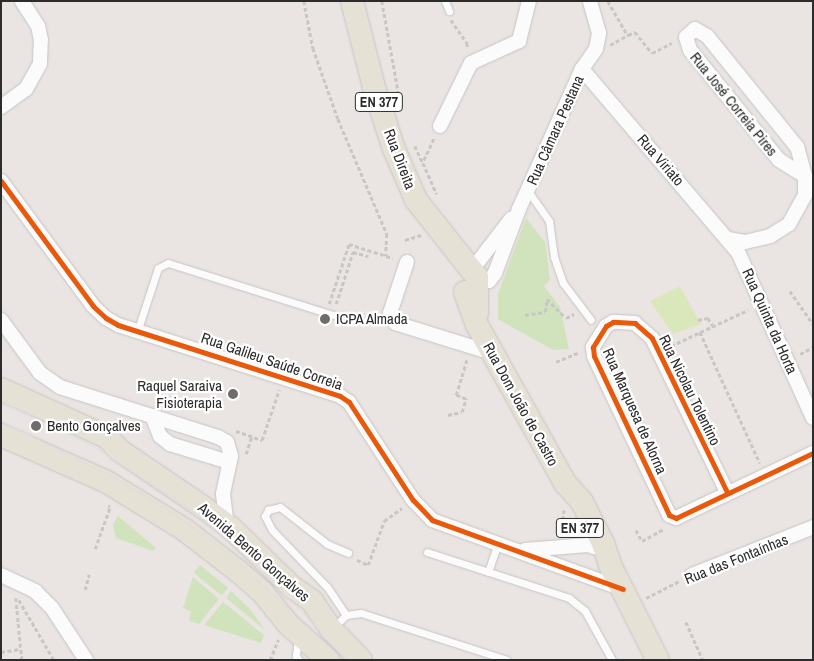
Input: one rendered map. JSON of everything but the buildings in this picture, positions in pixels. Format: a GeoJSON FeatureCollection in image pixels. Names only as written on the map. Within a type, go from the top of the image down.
{"type":"FeatureCollection","features":[{"type":"Feature","properties":{"kind":"main road","name":"Rua Direita"},"geometry":{"type":"LineString","coordinates":[[352,1],[375,91],[416,200],[421,236],[468,280]]}},
{"type":"Feature","properties":{"kind":"main road","name":"Rua Dom João de Castro"},"geometry":{"type":"LineString","coordinates":[[468,280],[477,324],[565,484],[571,507],[623,589],[658,660]]}},
{"type":"Feature","properties":{"kind":"main road","name":"Avenida Bento Gonçalves"},"geometry":{"type":"LineString","coordinates":[[1,389],[107,437],[119,450],[227,525],[292,587],[339,622],[361,660]]}},
{"type":"Feature","properties":{"kind":"main road","name":"Avenida Bento Gonçalves"},"geometry":{"type":"LineString","coordinates":[[1,435],[107,482],[185,530],[263,593],[292,628],[328,660]]}},
{"type":"Feature","properties":{"kind":"street"},"geometry":{"type":"LineString","coordinates":[[1,107],[26,89],[40,64],[41,40],[38,26],[22,1]]}},
{"type":"Feature","properties":{"kind":"street"},"geometry":{"type":"LineString","coordinates":[[440,126],[469,65],[479,58],[518,42],[529,1]]}},
{"type":"Feature","properties":{"kind":"street","name":"Rua Câmara Pestana"},"geometry":{"type":"LineString","coordinates":[[468,280],[489,281],[495,272],[519,209],[582,69],[599,42],[590,1]]}},
{"type":"Feature","properties":{"kind":"street","name":"Rua José Correia Pires"},"geometry":{"type":"LineString","coordinates":[[728,239],[745,242],[770,236],[789,224],[805,195],[805,176],[797,148],[708,36],[695,29],[686,37],[690,50],[779,160],[805,176]]}},
{"type":"Feature","properties":{"kind":"street","name":"Rua Viriato"},"geometry":{"type":"LineString","coordinates":[[582,69],[738,252]]}},
{"type":"Feature","properties":{"kind":"street","name":"Rua Galileu Saúde Correia"},"geometry":{"type":"LineString","coordinates":[[1,180],[93,306],[118,325],[138,329],[329,391],[349,402],[413,500],[432,520],[623,589]]}},
{"type":"Feature","properties":{"kind":"street","name":"Rua Câmara Pestana"},"geometry":{"type":"LineString","coordinates":[[468,280],[519,209]]}},
{"type":"Feature","properties":{"kind":"street","name":"Rua Quinta da Horta"},"geometry":{"type":"LineString","coordinates":[[738,252],[813,418]]}},
{"type":"Feature","properties":{"kind":"street"},"geometry":{"type":"LineString","coordinates":[[406,262],[390,313],[394,323],[470,348],[492,353]]}},
{"type":"Feature","properties":{"kind":"street"},"geometry":{"type":"LineString","coordinates":[[1,320],[50,381],[218,437],[231,449],[223,494],[227,525]]}},
{"type":"Feature","properties":{"kind":"street","name":"Rua Marquesa de Alorna"},"geometry":{"type":"LineString","coordinates":[[613,322],[598,334],[593,347],[594,356],[673,517]]}},
{"type":"Feature","properties":{"kind":"street","name":"Rua Nicolau Tolentino"},"geometry":{"type":"LineString","coordinates":[[613,322],[635,323],[645,329],[659,351],[726,492]]}},
{"type":"Feature","properties":{"kind":"street"},"geometry":{"type":"LineString","coordinates":[[152,416],[160,436],[170,444],[229,462]]}},
{"type":"Feature","properties":{"kind":"street"},"geometry":{"type":"LineString","coordinates":[[673,517],[813,453]]}},
{"type":"Feature","properties":{"kind":"street","name":"Rua das Fontaínhas"},"geometry":{"type":"LineString","coordinates":[[692,575],[813,528]]}},
{"type":"Feature","properties":{"kind":"street","name":"Rua Galileu Saúde Correia"},"geometry":{"type":"LineString","coordinates":[[522,551],[601,553]]}},
{"type":"Feature","properties":{"kind":"street"},"geometry":{"type":"LineString","coordinates":[[1,575],[35,592],[52,608],[86,660]]}},
{"type":"Feature","properties":{"kind":"lane"},"geometry":{"type":"LineString","coordinates":[[445,1],[449,12]]}},
{"type":"Feature","properties":{"kind":"lane","name":"Rua Câmara Pestana"},"geometry":{"type":"LineString","coordinates":[[528,191],[546,214],[557,268],[591,320]]}},
{"type":"Feature","properties":{"kind":"lane"},"geometry":{"type":"LineString","coordinates":[[138,329],[158,268],[168,263],[333,315]]}},
{"type":"Feature","properties":{"kind":"lane"},"geometry":{"type":"LineString","coordinates":[[348,553],[327,544],[280,506],[268,510],[265,516],[272,530],[327,587],[339,622],[361,613],[508,660]]}},
{"type":"Feature","properties":{"kind":"lane"},"geometry":{"type":"LineString","coordinates":[[488,572],[498,543]]}},
{"type":"Feature","properties":{"kind":"lane"},"geometry":{"type":"LineString","coordinates":[[427,552],[578,604],[585,611],[612,660]]}},
{"type":"Feature","properties":{"kind":"lane"},"geometry":{"type":"LineString","coordinates":[[292,628],[298,636],[296,656],[299,660]]}},
{"type":"Feature","properties":{"kind":"path"},"geometry":{"type":"LineString","coordinates":[[304,1],[313,48],[338,119],[387,234],[386,256]]}},
{"type":"Feature","properties":{"kind":"path"},"geometry":{"type":"LineString","coordinates":[[382,1],[400,103]]}},
{"type":"Feature","properties":{"kind":"path"},"geometry":{"type":"LineString","coordinates":[[608,1],[628,35]]}},
{"type":"Feature","properties":{"kind":"path"},"geometry":{"type":"LineString","coordinates":[[449,12],[452,25],[467,43],[469,65]]}},
{"type":"Feature","properties":{"kind":"path"},"geometry":{"type":"LineString","coordinates":[[614,44],[635,32],[652,53],[686,37]]}},
{"type":"Feature","properties":{"kind":"path"},"geometry":{"type":"LineString","coordinates":[[411,138],[423,163]]}},
{"type":"Feature","properties":{"kind":"path"},"geometry":{"type":"LineString","coordinates":[[320,301],[330,304],[349,244],[406,262]]}},
{"type":"Feature","properties":{"kind":"path"},"geometry":{"type":"LineString","coordinates":[[336,305],[353,252],[368,256]]}},
{"type":"Feature","properties":{"kind":"path"},"geometry":{"type":"LineString","coordinates":[[790,291],[813,324]]}},
{"type":"Feature","properties":{"kind":"path"},"geometry":{"type":"LineString","coordinates":[[525,315],[545,312],[547,299],[566,318],[583,309]]}},
{"type":"Feature","properties":{"kind":"path"},"geometry":{"type":"LineString","coordinates":[[659,351],[762,304]]}},
{"type":"Feature","properties":{"kind":"path"},"geometry":{"type":"LineString","coordinates":[[698,320],[708,318],[713,326]]}},
{"type":"Feature","properties":{"kind":"path"},"geometry":{"type":"LineString","coordinates":[[700,332],[766,475]]}},
{"type":"Feature","properties":{"kind":"path"},"geometry":{"type":"LineString","coordinates":[[556,362],[593,347]]}},
{"type":"Feature","properties":{"kind":"path"},"geometry":{"type":"LineString","coordinates":[[448,415],[462,412],[466,399],[456,395],[470,348]]}},
{"type":"Feature","properties":{"kind":"path"},"geometry":{"type":"LineString","coordinates":[[244,459],[252,436],[262,440],[283,377]]}},
{"type":"Feature","properties":{"kind":"path"},"geometry":{"type":"LineString","coordinates":[[359,562],[368,565],[384,520],[413,500]]}},
{"type":"Feature","properties":{"kind":"path"},"geometry":{"type":"LineString","coordinates":[[95,549],[110,507],[104,502]]}},
{"type":"Feature","properties":{"kind":"path"},"geometry":{"type":"LineString","coordinates":[[636,530],[642,540],[662,531],[673,517]]}},
{"type":"Feature","properties":{"kind":"path"},"geometry":{"type":"LineString","coordinates":[[85,590],[89,574]]}},
{"type":"Feature","properties":{"kind":"path"},"geometry":{"type":"LineString","coordinates":[[22,660],[16,594],[54,660]]}},
{"type":"Feature","properties":{"kind":"path"},"geometry":{"type":"LineString","coordinates":[[686,622],[703,660]]}},
{"type":"Feature","properties":{"kind":"path"},"geometry":{"type":"LineString","coordinates":[[1,652],[20,649]]}},
{"type":"Feature","properties":{"kind":"green space"},"geometry":{"type":"Polygon","coordinates":[[[526,218],[545,242],[550,280],[544,286],[560,307],[569,349],[553,350],[498,319],[498,294],[526,218]]]}},
{"type":"Feature","properties":{"kind":"green space"},"geometry":{"type":"Polygon","coordinates":[[[680,286],[701,324],[673,334],[650,301],[680,286]]]}},
{"type":"Feature","properties":{"kind":"green space"},"geometry":{"type":"Polygon","coordinates":[[[118,516],[156,548],[153,551],[116,538],[113,525],[118,516]]]}},
{"type":"Feature","properties":{"kind":"green space"},"geometry":{"type":"Polygon","coordinates":[[[200,565],[228,588],[222,595],[194,573],[200,565]]]}},
{"type":"Feature","properties":{"kind":"green space"},"geometry":{"type":"Polygon","coordinates":[[[193,577],[219,599],[199,624],[189,621],[191,611],[183,608],[193,577]]]}},
{"type":"Feature","properties":{"kind":"green space"},"geometry":{"type":"Polygon","coordinates":[[[231,591],[250,609],[265,630],[226,598],[231,591]]]}},
{"type":"Feature","properties":{"kind":"green space"},"geometry":{"type":"Polygon","coordinates":[[[223,602],[264,635],[261,643],[204,625],[223,602]]]}},
{"type":"Feature","properties":{"kind":"tram line"},"geometry":{"type":"LineString","coordinates":[[1,401],[93,446],[183,504],[241,550],[348,660]]}},
{"type":"Feature","properties":{"kind":"tram line"},"geometry":{"type":"LineString","coordinates":[[1,421],[117,479],[167,509],[216,544],[287,607]]}},
{"type":"Feature","properties":{"kind":"cycle path"},"geometry":{"type":"LineString","coordinates":[[1,181],[93,306],[106,318],[118,325],[340,396],[349,402],[413,500],[432,520],[623,589]]}},
{"type":"Feature","properties":{"kind":"cycle path"},"geometry":{"type":"LineString","coordinates":[[727,492],[652,338],[635,323],[613,322],[606,326],[593,347],[594,356],[669,515],[676,518],[813,453]]}},
{"type":"Feature","properties":{"kind":"place","name":"ICPA Almada"},"geometry":{"type":"Point","coordinates":[325,319]}},
{"type":"Feature","properties":{"kind":"place","name":"Raquel Saraiva Fisioterapia"},"geometry":{"type":"Point","coordinates":[233,394]}},
{"type":"Feature","properties":{"kind":"place","name":"Bento Gonçalves"},"geometry":{"type":"Point","coordinates":[36,426]}}]}
